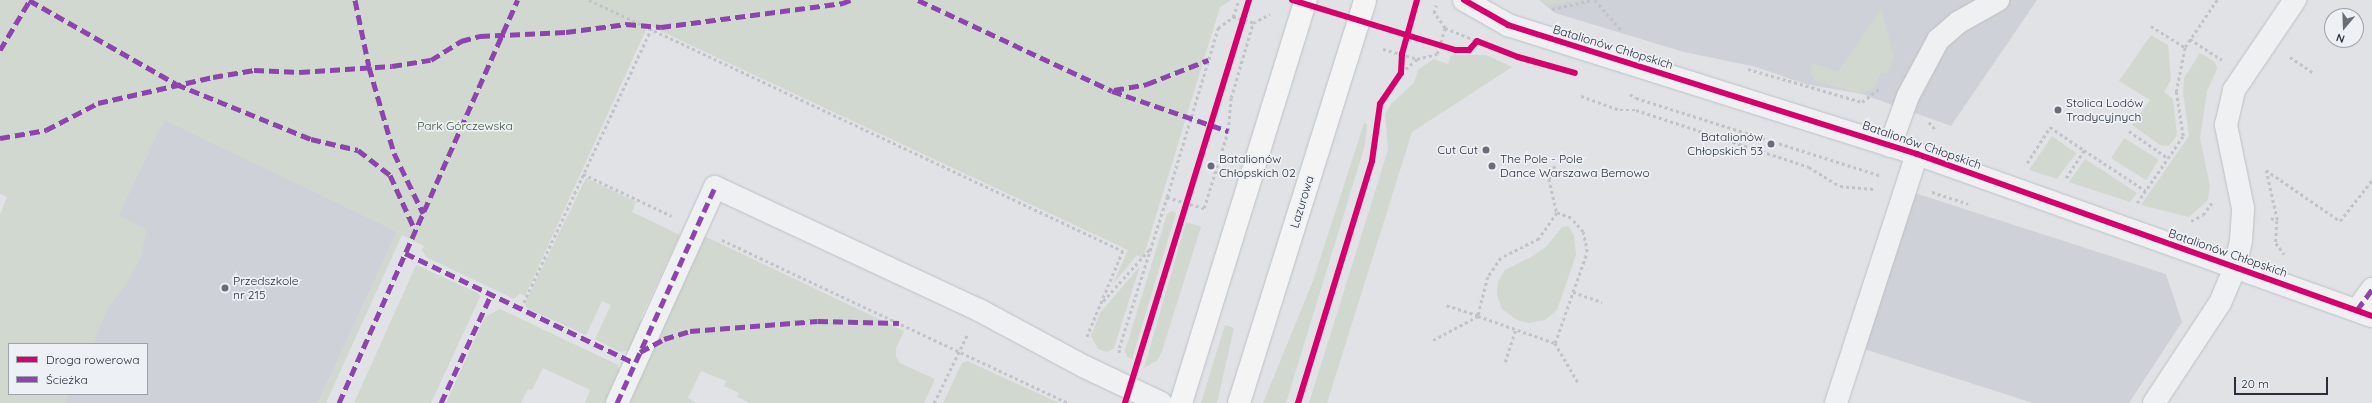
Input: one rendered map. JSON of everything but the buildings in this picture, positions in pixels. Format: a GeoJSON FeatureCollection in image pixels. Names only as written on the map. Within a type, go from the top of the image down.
{"type":"FeatureCollection","features":[{"type":"Feature","properties":{"kind":"main road"},"geometry":{"type":"LineString","coordinates":[[1181,403],[1306,0]]}},
{"type":"Feature","properties":{"kind":"main road","name":"Lazurowa"},"geometry":{"type":"LineString","coordinates":[[1239,403],[1365,0]]}},
{"type":"Feature","properties":{"kind":"street","name":"Batalionów Chłopskich"},"geometry":{"type":"LineString","coordinates":[[1464,0],[1508,25],[1917,154],[2365,313]]}},
{"type":"Feature","properties":{"kind":"street"},"geometry":{"type":"LineString","coordinates":[[1890,146],[1908,96],[1938,40],[1959,22],[1998,0]]}},
{"type":"Feature","properties":{"kind":"street"},"geometry":{"type":"LineString","coordinates":[[2154,403],[2220,303],[2235,266],[2241,240],[2243,208],[2226,125],[2234,90],[2295,0]]}},
{"type":"Feature","properties":{"kind":"street"},"geometry":{"type":"LineString","coordinates":[[1836,403],[1917,154]]}},
{"type":"Feature","properties":{"kind":"street"},"geometry":{"type":"LineString","coordinates":[[617,403],[715,187],[979,310],[1085,367],[1161,403]]}},
{"type":"Feature","properties":{"kind":"street"},"geometry":{"type":"LineString","coordinates":[[2365,313],[2372,289]]}},
{"type":"Feature","properties":{"kind":"path"},"geometry":{"type":"LineString","coordinates":[[589,0],[1123,251],[1088,331],[1089,345]]}},
{"type":"Feature","properties":{"kind":"path"},"geometry":{"type":"LineString","coordinates":[[1119,355],[1119,348],[1167,197],[1218,28],[1233,17],[1238,0]]}},
{"type":"Feature","properties":{"kind":"path"},"geometry":{"type":"LineString","coordinates":[[1546,10],[1592,0]]}},
{"type":"Feature","properties":{"kind":"path"},"geometry":{"type":"LineString","coordinates":[[2133,208],[2183,136],[2176,92],[2185,47],[2217,0]]}},
{"type":"Feature","properties":{"kind":"path"},"geometry":{"type":"LineString","coordinates":[[1436,5],[1434,14],[1445,28],[1477,41]]}},
{"type":"Feature","properties":{"kind":"path"},"geometry":{"type":"LineString","coordinates":[[1241,27],[1245,13]]}},
{"type":"Feature","properties":{"kind":"path"},"geometry":{"type":"LineString","coordinates":[[1233,17],[1253,23],[1270,14]]}},
{"type":"Feature","properties":{"kind":"path"},"geometry":{"type":"LineString","coordinates":[[1167,197],[1186,201],[1204,208],[1228,131],[1231,98],[1253,23]]}},
{"type":"Feature","properties":{"kind":"path"},"geometry":{"type":"LineString","coordinates":[[2151,26],[2185,47]]}},
{"type":"Feature","properties":{"kind":"path"},"geometry":{"type":"LineString","coordinates":[[1401,73],[1417,59],[1437,54],[1445,28]]}},
{"type":"Feature","properties":{"kind":"path"},"geometry":{"type":"LineString","coordinates":[[521,308],[651,29]]}},
{"type":"Feature","properties":{"kind":"path"},"geometry":{"type":"LineString","coordinates":[[2190,39],[2216,56]]}},
{"type":"Feature","properties":{"kind":"path"},"geometry":{"type":"LineString","coordinates":[[1383,49],[1403,51],[1417,59]]}},
{"type":"Feature","properties":{"kind":"path"},"geometry":{"type":"LineString","coordinates":[[1401,73],[1403,51]]}},
{"type":"Feature","properties":{"kind":"path"},"geometry":{"type":"LineString","coordinates":[[2288,55],[2314,73]]}},
{"type":"Feature","properties":{"kind":"path"},"geometry":{"type":"LineString","coordinates":[[1740,68],[1862,102],[1883,86],[1908,96],[1934,110],[1928,123],[1941,135]]}},
{"type":"Feature","properties":{"kind":"path"},"geometry":{"type":"LineString","coordinates":[[1581,96],[1620,110],[1636,110],[1809,167],[1840,186],[1876,189]]}},
{"type":"Feature","properties":{"kind":"path"},"geometry":{"type":"LineString","coordinates":[[2026,165],[2050,127],[2146,191]]}},
{"type":"Feature","properties":{"kind":"path"},"geometry":{"type":"LineString","coordinates":[[2129,131],[2168,158]]}},
{"type":"Feature","properties":{"kind":"path"},"geometry":{"type":"LineString","coordinates":[[2062,185],[2084,150]]}},
{"type":"Feature","properties":{"kind":"path"},"geometry":{"type":"LineString","coordinates":[[2264,164],[2277,221],[2276,243],[2286,256]]}},
{"type":"Feature","properties":{"kind":"path"},"geometry":{"type":"LineString","coordinates":[[1433,340],[1478,316],[1488,277],[1501,258],[1539,239],[1557,213],[1549,179],[1554,166]]}},
{"type":"Feature","properties":{"kind":"path"},"geometry":{"type":"LineString","coordinates":[[2266,170],[2340,221],[2372,180]]}},
{"type":"Feature","properties":{"kind":"path"},"geometry":{"type":"LineString","coordinates":[[583,174],[1069,403]]}},
{"type":"Feature","properties":{"kind":"path"},"geometry":{"type":"LineString","coordinates":[[1184,209],[1188,194]]}},
{"type":"Feature","properties":{"kind":"path"},"geometry":{"type":"LineString","coordinates":[[2186,221],[2193,221],[2203,215],[2210,208],[2214,197],[2277,221]]}},
{"type":"Feature","properties":{"kind":"path"},"geometry":{"type":"LineString","coordinates":[[1555,343],[1587,252],[1583,232],[1571,218],[1557,213]]}},
{"type":"Feature","properties":{"kind":"path"},"geometry":{"type":"LineString","coordinates":[[1100,304],[1150,248]]}},
{"type":"Feature","properties":{"kind":"path"},"geometry":{"type":"LineString","coordinates":[[1573,292],[1602,302]]}},
{"type":"Feature","properties":{"kind":"path"},"geometry":{"type":"LineString","coordinates":[[1445,305],[1555,343],[1579,384]]}},
{"type":"Feature","properties":{"kind":"path"},"geometry":{"type":"LineString","coordinates":[[934,403],[979,310]]}},
{"type":"Feature","properties":{"kind":"path"},"geometry":{"type":"LineString","coordinates":[[1505,362],[1516,329]]}},
{"type":"Feature","properties":{"kind":"shaded area"},"geometry":{"type":"Polygon","coordinates":[[[1539,0],[2037,0],[1951,126],[1862,94],[1805,84],[1756,67],[1684,52],[1555,13],[1539,0]]]}},
{"type":"Feature","properties":{"kind":"shaded area","name":"Przedszkole nr 215"},"geometry":{"type":"Polygon","coordinates":[[[162,111],[397,232],[318,403],[24,403],[28,395],[148,395],[148,343],[52,343],[162,111]]]}},
{"type":"Feature","properties":{"kind":"shaded area"},"geometry":{"type":"Polygon","coordinates":[[[1915,193],[2166,274],[2182,322],[2129,403],[2033,403],[1864,349],[1915,193]]]}},
{"type":"Feature","properties":{"kind":"green space","name":"Park Górczewska"},"geometry":{"type":"Polygon","coordinates":[[[0,0],[1231,0],[1220,7],[1143,258],[1137,255],[1113,284],[1128,250],[648,25],[525,296],[520,293],[514,299],[426,257],[422,250],[424,246],[402,235],[326,403],[318,403],[397,232],[164,120],[119,215],[147,230],[140,259],[125,286],[107,310],[93,343],[8,343],[8,395],[69,395],[65,403],[0,403],[0,215],[7,197],[0,194],[0,0]]]}},
{"type":"Feature","properties":{"kind":"green space"},"geometry":{"type":"Polygon","coordinates":[[[1539,0],[1578,0],[1549,5],[1539,0]]]}},
{"type":"Feature","properties":{"kind":"green space"},"geometry":{"type":"Polygon","coordinates":[[[1881,9],[1894,57],[1887,74],[1881,73],[1875,87],[1862,94],[1815,81],[1810,69],[1813,63],[1838,72],[1881,9]]]}},
{"type":"Feature","properties":{"kind":"green space"},"geometry":{"type":"Polygon","coordinates":[[[2151,35],[2168,45],[2171,80],[2164,92],[2173,99],[2177,135],[2169,146],[2160,145],[2132,125],[2150,100],[2119,81],[2151,35]]]}},
{"type":"Feature","properties":{"kind":"green space"},"geometry":{"type":"Polygon","coordinates":[[[2200,53],[2215,62],[2217,69],[2207,91],[2200,138],[2210,186],[2208,200],[2189,217],[2141,205],[2189,136],[2183,91],[2184,78],[2200,53]]]}},
{"type":"Feature","properties":{"kind":"green space"},"geometry":{"type":"Polygon","coordinates":[[[1451,55],[1486,55],[1512,67],[1412,132],[1327,403],[1309,403],[1388,150],[1385,114],[1392,103],[1414,83],[1418,70],[1434,59],[1448,64],[1451,55]]]}},
{"type":"Feature","properties":{"kind":"green space"},"geometry":{"type":"Polygon","coordinates":[[[1364,123],[1367,124],[1365,145],[1286,403],[1263,403],[1313,281],[1364,123]]]}},
{"type":"Feature","properties":{"kind":"green space"},"geometry":{"type":"Polygon","coordinates":[[[2052,136],[2076,153],[2057,179],[2029,170],[2052,136]]]}},
{"type":"Feature","properties":{"kind":"green space"},"geometry":{"type":"Polygon","coordinates":[[[2124,138],[2159,160],[2146,180],[2111,158],[2124,138]]]}},
{"type":"Feature","properties":{"kind":"green space"},"geometry":{"type":"Polygon","coordinates":[[[2085,159],[2137,193],[2130,202],[2069,182],[2085,159]]]}},
{"type":"Feature","properties":{"kind":"green space"},"geometry":{"type":"Polygon","coordinates":[[[586,178],[636,202],[632,212],[680,235],[640,319],[645,321],[631,350],[620,352],[595,339],[611,305],[602,301],[586,335],[526,308],[525,303],[586,178]]]}},
{"type":"Feature","properties":{"kind":"green space"},"geometry":{"type":"Polygon","coordinates":[[[1172,211],[1176,213],[1132,359],[1127,357],[1125,351],[1167,214],[1172,211]]]}},
{"type":"Feature","properties":{"kind":"green space"},"geometry":{"type":"Polygon","coordinates":[[[1186,222],[1201,227],[1162,351],[1158,360],[1144,368],[1186,222]]]}},
{"type":"Feature","properties":{"kind":"green space"},"geometry":{"type":"Polygon","coordinates":[[[1568,226],[1574,235],[1576,255],[1557,310],[1545,320],[1529,323],[1517,320],[1502,309],[1497,295],[1498,282],[1505,270],[1533,256],[1547,246],[1562,227],[1568,226]]]}},
{"type":"Feature","properties":{"kind":"green space"},"geometry":{"type":"Polygon","coordinates":[[[702,235],[904,331],[896,348],[896,357],[900,363],[935,379],[924,403],[750,403],[737,397],[739,393],[724,386],[726,381],[701,371],[688,398],[696,403],[629,403],[702,235]]]}},
{"type":"Feature","properties":{"kind":"green space"},"geometry":{"type":"Polygon","coordinates":[[[416,265],[478,293],[480,297],[431,403],[354,403],[416,265]]]}},
{"type":"Feature","properties":{"kind":"green space"},"geometry":{"type":"Polygon","coordinates":[[[1140,266],[1114,348],[1107,352],[1098,349],[1091,336],[1100,313],[1140,266]]]}},
{"type":"Feature","properties":{"kind":"green space"},"geometry":{"type":"Polygon","coordinates":[[[500,309],[618,365],[620,373],[607,403],[585,403],[590,390],[543,368],[532,390],[528,389],[521,403],[446,403],[485,317],[500,309]]]}},
{"type":"Feature","properties":{"kind":"green space"},"geometry":{"type":"Polygon","coordinates":[[[1225,325],[1234,328],[1217,403],[1201,403],[1225,325]]]}},
{"type":"Feature","properties":{"kind":"green space"},"geometry":{"type":"Polygon","coordinates":[[[967,361],[1059,403],[943,403],[962,363],[967,361]]]}},
{"type":"Feature","properties":{"kind":"marked path"},"geometry":{"type":"LineString","coordinates":[[29,0],[176,84],[311,139],[358,150],[390,175],[415,230]]}},
{"type":"Feature","properties":{"kind":"marked path"},"geometry":{"type":"LineString","coordinates":[[0,50],[30,0]]}},
{"type":"Feature","properties":{"kind":"marked path"},"geometry":{"type":"LineString","coordinates":[[355,0],[369,67],[394,153],[423,213]]}},
{"type":"Feature","properties":{"kind":"marked path"},"geometry":{"type":"LineString","coordinates":[[339,403],[518,0]]}},
{"type":"Feature","properties":{"kind":"marked path"},"geometry":{"type":"LineString","coordinates":[[0,138],[46,130],[98,103],[213,77],[254,70],[300,72],[392,66],[431,60],[461,41],[480,36],[566,32],[626,24],[661,27],[843,3],[850,0]]}},
{"type":"Feature","properties":{"kind":"marked path"},"geometry":{"type":"LineString","coordinates":[[918,0],[1112,91],[1228,131]]}},
{"type":"Feature","properties":{"kind":"marked path"},"geometry":{"type":"LineString","coordinates":[[1114,90],[1147,84],[1208,60]]}},
{"type":"Feature","properties":{"kind":"marked path"},"geometry":{"type":"LineString","coordinates":[[617,403],[715,187]]}},
{"type":"Feature","properties":{"kind":"marked path"},"geometry":{"type":"LineString","coordinates":[[405,253],[635,363]]}},
{"type":"Feature","properties":{"kind":"marked path"},"geometry":{"type":"LineString","coordinates":[[2357,310],[2372,289]]}},
{"type":"Feature","properties":{"kind":"marked path"},"geometry":{"type":"LineString","coordinates":[[441,403],[491,295]]}},
{"type":"Feature","properties":{"kind":"marked path"},"geometry":{"type":"LineString","coordinates":[[640,352],[664,339],[690,331],[818,321],[899,323]]}},
{"type":"Feature","properties":{"kind":"cycle path"},"geometry":{"type":"LineString","coordinates":[[1125,403],[1249,0]]}},
{"type":"Feature","properties":{"kind":"cycle path"},"geometry":{"type":"LineString","coordinates":[[1292,0],[1456,50],[1469,50],[1477,41],[1518,57],[1575,73]]}},
{"type":"Feature","properties":{"kind":"cycle path"},"geometry":{"type":"LineString","coordinates":[[1298,403],[1372,161],[1380,104],[1401,73],[1402,54],[1417,0]]}},
{"type":"Feature","properties":{"kind":"cycle path"},"geometry":{"type":"LineString","coordinates":[[1464,0],[1508,25],[1917,154],[2372,316]]}},
{"type":"Feature","properties":{"kind":"place","name":"Stolica Lodów Tradycyjnych"},"geometry":{"type":"Point","coordinates":[2058,110]}},
{"type":"Feature","properties":{"kind":"place","name":"Batalionów Chłopskich 53"},"geometry":{"type":"Point","coordinates":[1771,144]}},
{"type":"Feature","properties":{"kind":"place","name":"Cut Cut"},"geometry":{"type":"Point","coordinates":[1486,150]}},
{"type":"Feature","properties":{"kind":"place","name":"Batalionów Chłopskich 02"},"geometry":{"type":"Point","coordinates":[1211,166]}},
{"type":"Feature","properties":{"kind":"place","name":"The Pole - Pole Dance Warszawa Bemowo"},"geometry":{"type":"Point","coordinates":[1492,166]}},
{"type":"Feature","properties":{"kind":"place","name":"Przedszkole nr 215"},"geometry":{"type":"Point","coordinates":[225,288]}}]}
